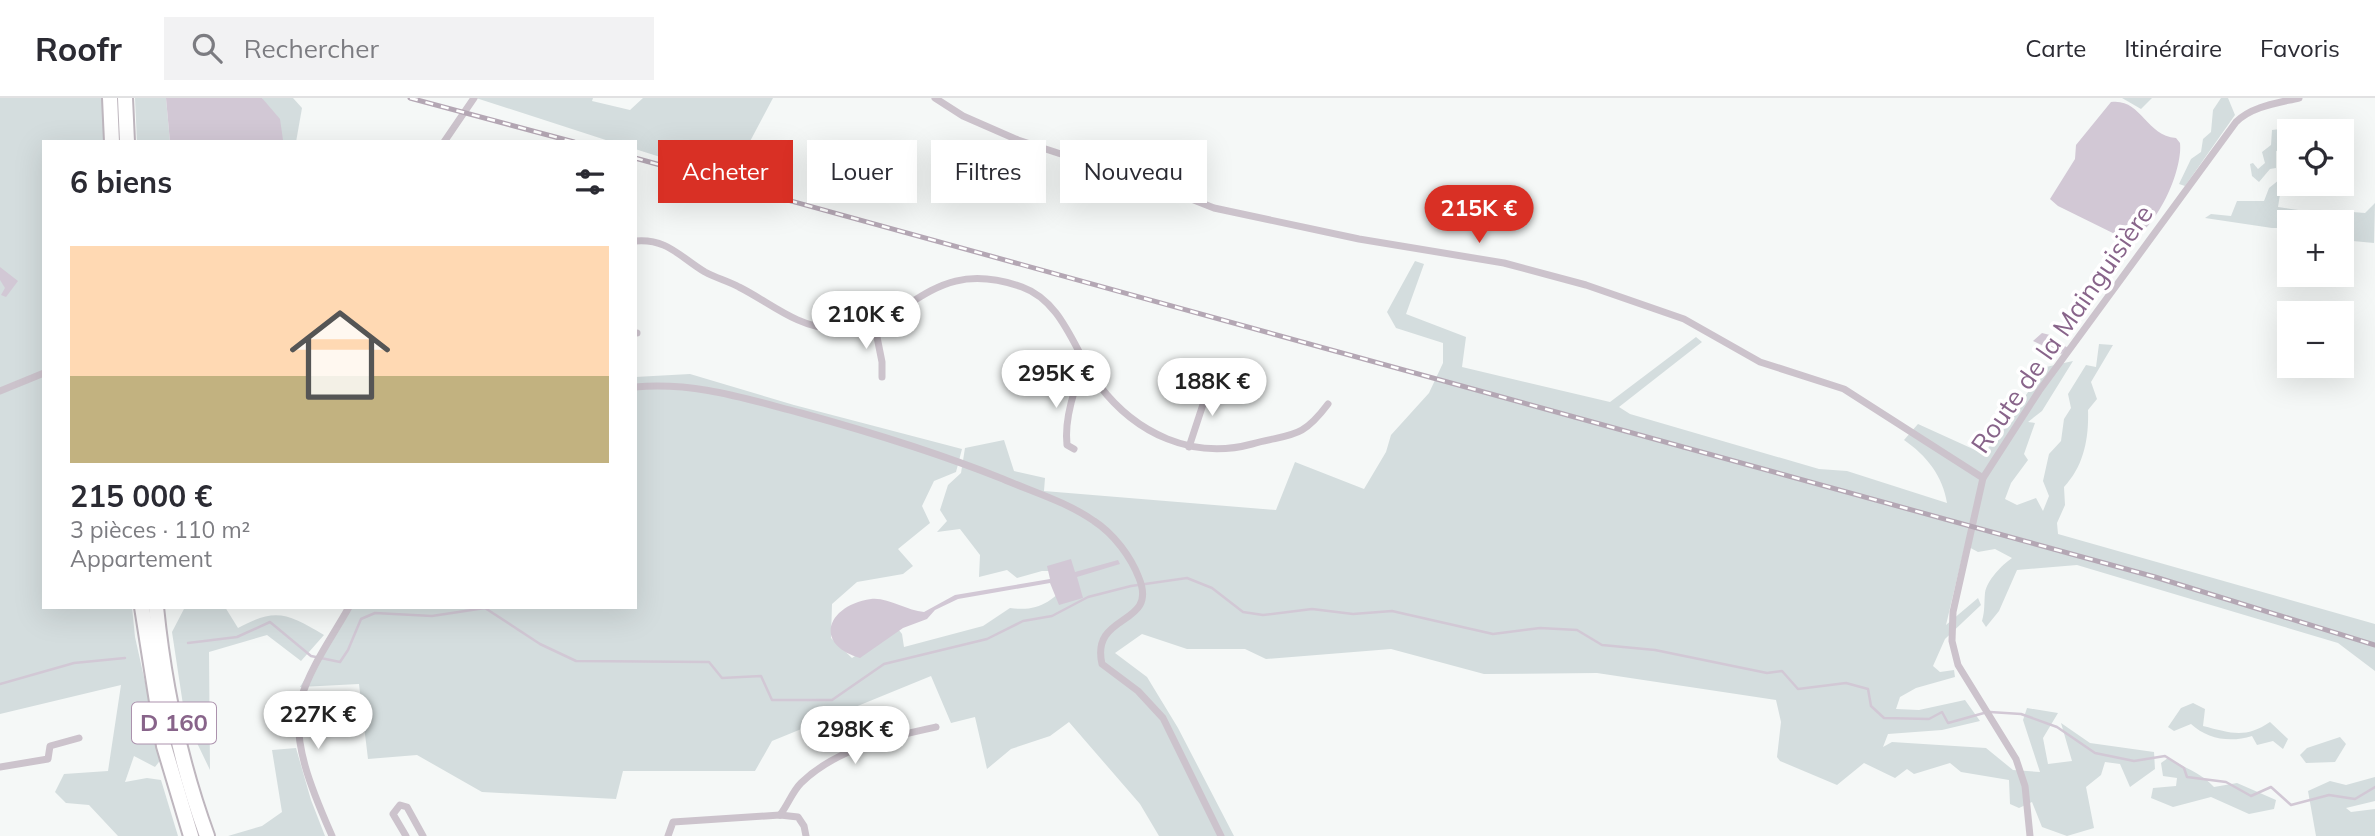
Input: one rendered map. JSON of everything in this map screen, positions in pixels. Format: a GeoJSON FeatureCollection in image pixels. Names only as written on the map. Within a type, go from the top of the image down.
{"type":"FeatureCollection","features":[{"type":"Feature","properties":{"kind":"highway"},"geometry":{"type":"LineString","coordinates":[[110,98],[112,140]]}},
{"type":"Feature","properties":{"kind":"highway"},"geometry":{"type":"LineString","coordinates":[[125,98],[127,140]]}},
{"type":"Feature","properties":{"kind":"highway","name":"D 160"},"geometry":{"type":"LineString","coordinates":[[142,609],[164,746],[191,836]]}},
{"type":"Feature","properties":{"kind":"highway","name":"D 160"},"geometry":{"type":"LineString","coordinates":[[156,609],[161,653],[175,727],[207,836]]}},
{"type":"Feature","properties":{"kind":"street"},"geometry":{"type":"LineString","coordinates":[[445,140],[474,98]]}},
{"type":"Feature","properties":{"kind":"street"},"geometry":{"type":"LineString","coordinates":[[935,98],[963,116],[1018,141],[1156,185],[1213,208],[1359,239],[1504,263],[1586,285],[1684,319],[1760,362],[1844,389],[1983,478]]}},
{"type":"Feature","properties":{"kind":"street","name":"Route de la Mainguisière"},"geometry":{"type":"LineString","coordinates":[[2030,836],[2025,786],[2017,758],[1958,665],[1952,641],[1953,612],[1983,478],[2039,391],[2236,122],[2243,115],[2261,108],[2299,98]]}},
{"type":"Feature","properties":{"kind":"street"},"geometry":{"type":"LineString","coordinates":[[637,241],[653,240],[667,244],[705,272],[738,286],[791,319],[835,329],[874,322],[951,280],[990,278],[1026,288],[1048,304],[1099,385],[1123,412],[1151,432],[1189,447],[1238,447],[1297,435],[1328,404]]}},
{"type":"Feature","properties":{"kind":"street"},"geometry":{"type":"LineString","coordinates":[[874,322],[883,362],[882,377]]}},
{"type":"Feature","properties":{"kind":"street"},"geometry":{"type":"LineString","coordinates":[[1074,449],[1068,445],[1066,435],[1078,379],[1085,362]]}},
{"type":"Feature","properties":{"kind":"street"},"geometry":{"type":"LineString","coordinates":[[0,391],[42,374]]}},
{"type":"Feature","properties":{"kind":"street"},"geometry":{"type":"LineString","coordinates":[[1189,447],[1211,380]]}},
{"type":"Feature","properties":{"kind":"street"},"geometry":{"type":"LineString","coordinates":[[637,387],[697,386],[895,438],[1051,499],[1096,522],[1128,557],[1141,581],[1142,604],[1135,614],[1121,620],[1106,633],[1098,649],[1102,664],[1145,696],[1163,718],[1221,836]]}},
{"type":"Feature","properties":{"kind":"street"},"geometry":{"type":"LineString","coordinates":[[332,836],[319,805],[299,730],[302,698],[317,664],[348,609]]}},
{"type":"Feature","properties":{"kind":"street"},"geometry":{"type":"LineString","coordinates":[[780,815],[800,784],[833,762],[864,745],[936,727]]}},
{"type":"Feature","properties":{"kind":"street"},"geometry":{"type":"LineString","coordinates":[[0,767],[48,759],[50,746],[79,738]]}},
{"type":"Feature","properties":{"kind":"street"},"geometry":{"type":"LineString","coordinates":[[406,836],[393,814],[400,805],[407,807],[423,836]]}},
{"type":"Feature","properties":{"kind":"street"},"geometry":{"type":"LineString","coordinates":[[668,836],[673,822],[780,815],[797,817],[804,825],[806,836]]}},
{"type":"Feature","properties":{"kind":"shaded area"},"geometry":{"type":"Polygon","coordinates":[[[0,98],[105,98],[107,140],[42,140],[42,609],[132,609],[135,637],[162,758],[155,767],[134,756],[125,782],[147,778],[161,780],[178,836],[118,836],[89,805],[66,803],[55,792],[64,774],[108,771],[121,685],[0,714],[0,98]]]}},
{"type":"Feature","properties":{"kind":"shaded area"},"geometry":{"type":"Polygon","coordinates":[[[135,98],[166,98],[170,140],[137,140],[135,98]]]}},
{"type":"Feature","properties":{"kind":"shaded area"},"geometry":{"type":"Polygon","coordinates":[[[166,98],[262,98],[280,119],[283,140],[170,140],[166,98]]]}},
{"type":"Feature","properties":{"kind":"shaded area"},"geometry":{"type":"Polygon","coordinates":[[[262,98],[293,98],[302,108],[296,140],[281,140],[262,98]]]}},
{"type":"Feature","properties":{"kind":"shaded area"},"geometry":{"type":"Polygon","coordinates":[[[476,98],[593,98],[592,101],[630,110],[643,98],[773,98],[751,140],[658,140],[658,156],[637,150],[637,140],[606,140],[476,98]]]}},
{"type":"Feature","properties":{"kind":"shaded area"},"geometry":{"type":"Polygon","coordinates":[[[2122,98],[2152,98],[2141,109],[2122,98]]]}},
{"type":"Feature","properties":{"kind":"shaded area"},"geometry":{"type":"Polygon","coordinates":[[[2221,98],[2228,98],[2235,115],[2185,186],[2179,184],[2191,159],[2201,152],[2203,139],[2211,132],[2213,110],[2221,98]]]}},
{"type":"Feature","properties":{"kind":"shaded area"},"geometry":{"type":"Polygon","coordinates":[[[2111,102],[2121,102],[2129,106],[2157,131],[2176,138],[2180,143],[2177,169],[2166,198],[2149,225],[2129,241],[2058,206],[2050,199],[2075,159],[2076,145],[2111,102]]]}},
{"type":"Feature","properties":{"kind":"shaded area"},"geometry":{"type":"Polygon","coordinates":[[[2277,129],[2276,168],[2270,169],[2259,182],[2252,176],[2250,164],[2253,163],[2258,169],[2265,163],[2262,152],[2271,145],[2272,130],[2277,129]]]}},
{"type":"Feature","properties":{"kind":"shaded area"},"geometry":{"type":"Polygon","coordinates":[[[2277,182],[2277,196],[2280,196],[2278,207],[2299,210],[2277,210],[2277,228],[2205,218],[2211,214],[2231,216],[2237,201],[2264,201],[2269,188],[2277,182]]]}},
{"type":"Feature","properties":{"kind":"shaded area"},"geometry":{"type":"Polygon","coordinates":[[[2375,203],[2374,243],[2354,241],[2354,212],[2365,213],[2375,203]]]}},
{"type":"Feature","properties":{"kind":"shaded area"},"geometry":{"type":"Polygon","coordinates":[[[1415,261],[1424,264],[1406,314],[1466,337],[1462,367],[1610,402],[1696,337],[1702,342],[1619,407],[1630,414],[1819,469],[1847,471],[1947,503],[1942,484],[1932,467],[1904,440],[1918,424],[1984,454],[2046,367],[2073,361],[2042,411],[2028,422],[2035,423],[2024,454],[2028,460],[2011,483],[2005,499],[2017,505],[2036,498],[2043,511],[2049,496],[2043,481],[2049,454],[2061,441],[2064,419],[2071,408],[2068,394],[2086,365],[2096,367],[2099,344],[2113,345],[2091,382],[2097,399],[2088,410],[2086,441],[2081,461],[2064,487],[2065,505],[2057,523],[2058,534],[2375,624],[2375,671],[2338,643],[2077,565],[2017,570],[1999,611],[1986,627],[1982,621],[1986,588],[1996,573],[2012,558],[1995,549],[1978,552],[1965,545],[1946,625],[1978,598],[1981,605],[1945,639],[1933,666],[1940,672],[1954,670],[1955,677],[1916,688],[1900,697],[1896,709],[1919,710],[1965,700],[1980,721],[1942,730],[1888,734],[1883,747],[1892,742],[1986,748],[2013,770],[2040,772],[2023,720],[2027,708],[2058,713],[2043,738],[2048,764],[2072,761],[2061,723],[2090,743],[2154,752],[2155,769],[2130,787],[2120,764],[2105,762],[2101,775],[2086,787],[2094,828],[2067,836],[2042,827],[2032,802],[2019,808],[2010,804],[2009,780],[1961,772],[1950,763],[1914,774],[1907,769],[1895,778],[1864,763],[1837,785],[1780,761],[1777,757],[1781,722],[1776,700],[1597,673],[1484,674],[1391,649],[1266,659],[1245,649],[1187,649],[1142,634],[1115,653],[1147,677],[1178,728],[1234,836],[1159,836],[1140,804],[1069,722],[1050,736],[1011,749],[987,769],[975,717],[951,723],[931,676],[772,741],[755,771],[623,771],[616,799],[482,792],[417,755],[368,759],[359,684],[300,687],[348,609],[637,609],[637,377],[690,374],[794,405],[962,449],[956,472],[934,481],[922,506],[930,523],[898,549],[913,566],[903,574],[857,582],[832,604],[831,638],[852,658],[883,638],[895,625],[902,634],[904,647],[983,626],[1010,608],[1037,607],[1057,595],[1070,581],[1067,571],[1042,571],[1017,578],[1007,570],[979,577],[980,555],[960,529],[937,532],[947,521],[940,510],[948,485],[961,473],[965,448],[1004,440],[1014,471],[1045,478],[1044,491],[1276,510],[1295,462],[1364,489],[1386,452],[1391,435],[1429,393],[1443,363],[1443,343],[1396,328],[1387,312],[1415,261]]]}},
{"type":"Feature","properties":{"kind":"shaded area"},"geometry":{"type":"Polygon","coordinates":[[[0,267],[18,281],[6,297],[1,295],[5,288],[0,280],[0,267]]]}},
{"type":"Feature","properties":{"kind":"shaded area"},"geometry":{"type":"Polygon","coordinates":[[[2042,333],[2050,335],[2055,343],[2070,348],[2061,354],[2033,341],[2042,333]]]}},
{"type":"Feature","properties":{"kind":"shaded area"},"geometry":{"type":"Polygon","coordinates":[[[1071,559],[1075,572],[1118,560],[1120,564],[1077,577],[1083,598],[1059,605],[1050,583],[958,599],[935,610],[927,619],[903,628],[860,658],[845,652],[835,644],[831,635],[831,625],[836,617],[856,603],[877,599],[924,612],[955,595],[1050,579],[1047,566],[1071,559]]]}},
{"type":"Feature","properties":{"kind":"shaded area"},"geometry":{"type":"Polygon","coordinates":[[[184,609],[226,609],[238,628],[272,615],[291,618],[324,635],[301,661],[267,635],[209,652],[210,770],[185,718],[172,632],[184,609]]]}},
{"type":"Feature","properties":{"kind":"shaded area"},"geometry":{"type":"Polygon","coordinates":[[[2193,703],[2205,709],[2203,726],[2245,733],[2270,722],[2288,739],[2283,749],[2273,741],[2257,745],[2252,736],[2219,738],[2204,733],[2191,724],[2174,731],[2168,727],[2181,708],[2193,703]]]}},
{"type":"Feature","properties":{"kind":"shaded area"},"geometry":{"type":"Polygon","coordinates":[[[2340,737],[2346,744],[2335,762],[2306,763],[2300,755],[2307,748],[2340,737]]]}},
{"type":"Feature","properties":{"kind":"shaded area"},"geometry":{"type":"Polygon","coordinates":[[[296,748],[325,836],[228,836],[262,826],[282,812],[272,750],[296,748]]]}},
{"type":"Feature","properties":{"kind":"shaded area"},"geometry":{"type":"Polygon","coordinates":[[[2168,758],[2198,774],[2214,787],[2237,783],[2276,800],[2274,809],[2249,814],[2211,797],[2173,807],[2151,798],[2153,788],[2176,786],[2177,778],[2163,776],[2161,763],[2168,758]]]}},
{"type":"Feature","properties":{"kind":"shaded area"},"geometry":{"type":"Polygon","coordinates":[[[2375,777],[2375,801],[2346,808],[2351,812],[2375,809],[2375,836],[2316,836],[2308,791],[2330,781],[2346,785],[2375,777]]]}},
{"type":"Feature","properties":{"kind":"waterway"},"geometry":{"type":"LineString","coordinates":[[487,609],[540,644],[576,661],[709,662],[722,678],[761,676],[772,700],[832,700],[884,664],[987,639],[1023,621],[1052,616],[1088,597],[1131,586],[1187,578],[1212,588],[1243,612],[1263,615],[1312,609],[1353,614],[1392,611],[1493,634],[1540,628],[1577,630],[1602,645],[1655,650],[1767,673],[1782,671],[1798,689],[1846,683],[1868,689],[1871,706],[1884,718],[1929,719],[1942,712],[1948,723],[1984,713]]}},
{"type":"Feature","properties":{"kind":"waterway"},"geometry":{"type":"LineString","coordinates":[[188,643],[237,637],[270,622],[311,656],[340,662],[361,619],[375,613],[432,616],[478,609]]}},
{"type":"Feature","properties":{"kind":"waterway"},"geometry":{"type":"LineString","coordinates":[[0,684],[74,663],[125,658]]}},
{"type":"Feature","properties":{"kind":"waterway"},"geometry":{"type":"LineString","coordinates":[[1990,712],[2021,714],[2057,727],[2095,753],[2134,761],[2165,756],[2184,768],[2187,777],[2226,782],[2251,796],[2271,787],[2291,805],[2329,795],[2355,799],[2375,787]]}},
{"type":"Feature","properties":{"kind":"railway"},"geometry":{"type":"LineString","coordinates":[[410,98],[567,140]]}},
{"type":"Feature","properties":{"kind":"railway"},"geometry":{"type":"LineString","coordinates":[[637,159],[2155,577],[2375,645]]}}]}
